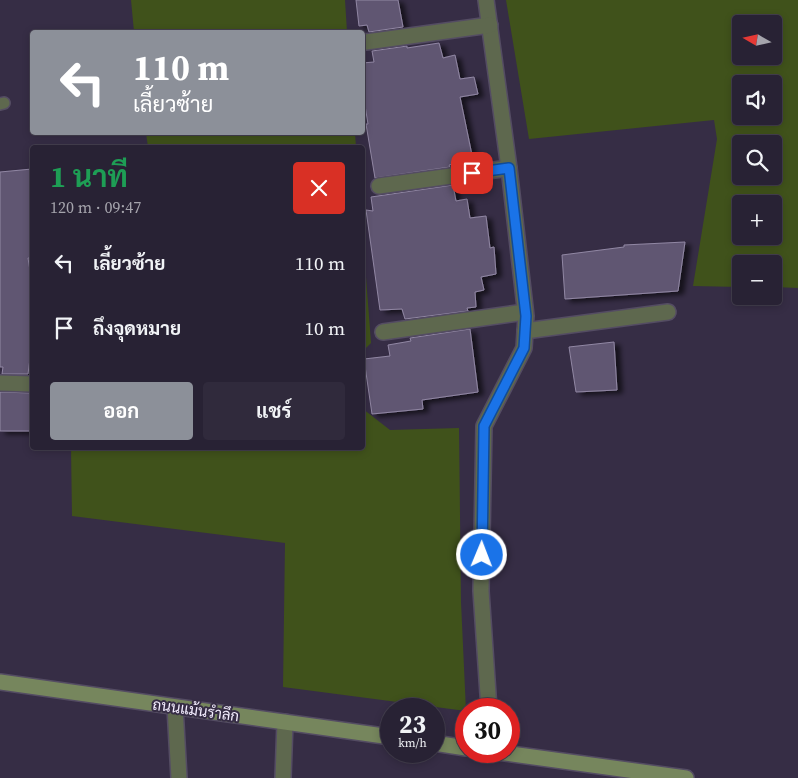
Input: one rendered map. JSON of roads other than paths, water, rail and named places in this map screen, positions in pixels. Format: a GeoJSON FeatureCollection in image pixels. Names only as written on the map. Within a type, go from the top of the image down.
{"type":"FeatureCollection","features":[{"type":"Feature","properties":{"kind":"street"},"geometry":{"type":"LineString","coordinates":[[486,0],[509,168],[525,312],[524,348],[484,426],[482,591],[488,698]]}},
{"type":"Feature","properties":{"kind":"street"},"geometry":{"type":"LineString","coordinates":[[366,42],[490,25]]}},
{"type":"Feature","properties":{"kind":"street"},"geometry":{"type":"LineString","coordinates":[[379,186],[509,168]]}},
{"type":"Feature","properties":{"kind":"street"},"geometry":{"type":"LineString","coordinates":[[383,332],[525,312]]}},
{"type":"Feature","properties":{"kind":"street"},"geometry":{"type":"LineString","coordinates":[[525,331],[668,312]]}},
{"type":"Feature","properties":{"kind":"street"},"geometry":{"type":"LineString","coordinates":[[0,383],[30,384]]}},
{"type":"Feature","properties":{"kind":"street","name":"ถนนแม้นรำลึก"},"geometry":{"type":"LineString","coordinates":[[0,682],[380,735]]}},
{"type":"Feature","properties":{"kind":"street"},"geometry":{"type":"LineString","coordinates":[[175,707],[179,778]]}},
{"type":"Feature","properties":{"kind":"street"},"geometry":{"type":"LineString","coordinates":[[283,778],[285,722]]}},
{"type":"Feature","properties":{"kind":"street"},"geometry":{"type":"LineString","coordinates":[[520,755],[658,776],[686,778]]}}]}
